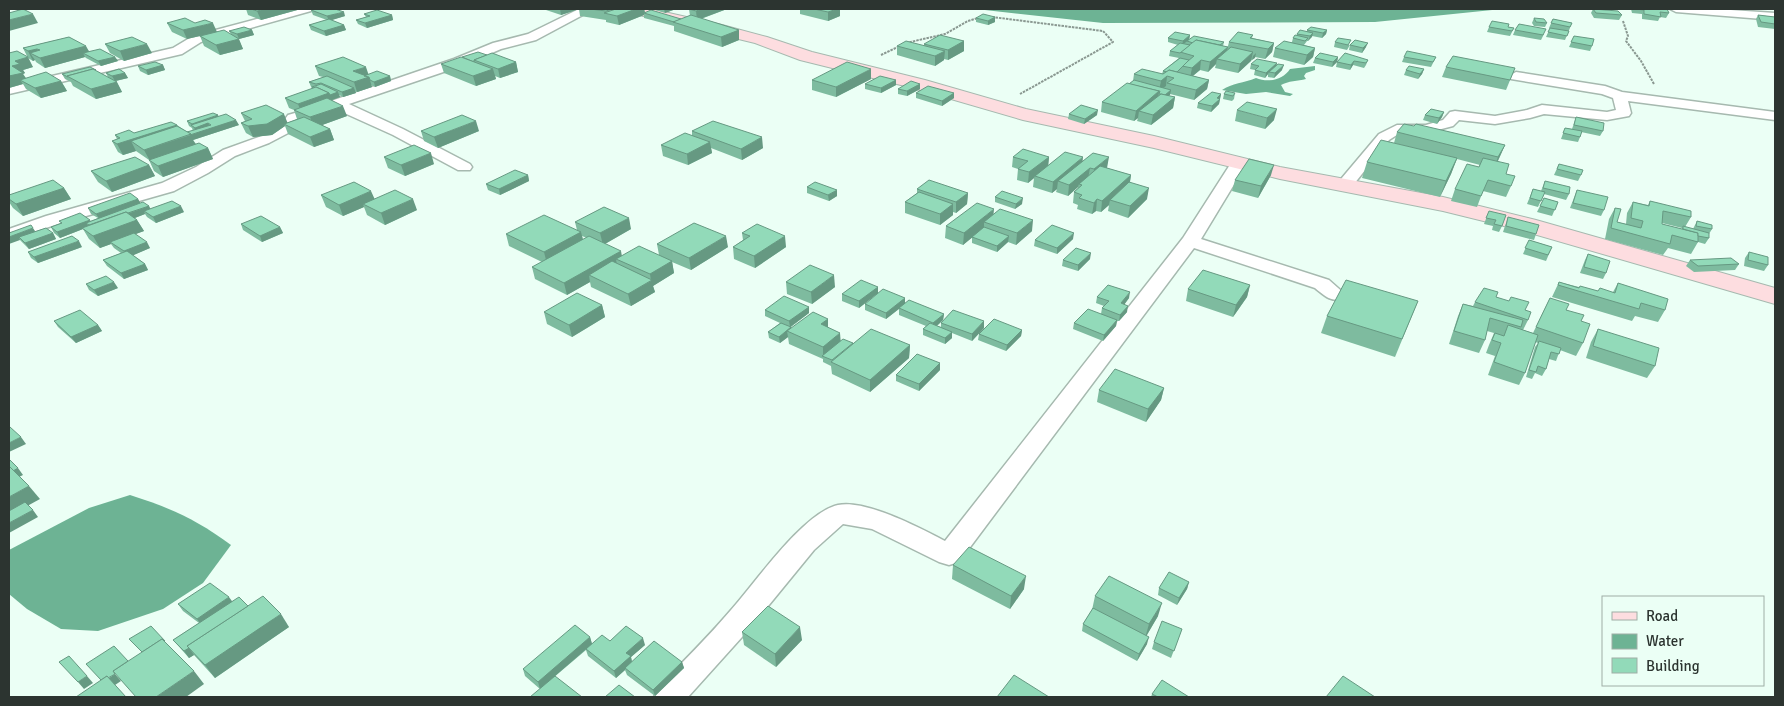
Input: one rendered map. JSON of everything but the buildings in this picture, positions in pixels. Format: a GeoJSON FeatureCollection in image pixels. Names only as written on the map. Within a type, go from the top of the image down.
{"type":"FeatureCollection","features":[{"type":"Feature","properties":{"kind":"street"},"geometry":{"type":"LineString","coordinates":[[9,90],[177,51],[197,39],[307,9]]}},
{"type":"Feature","properties":{"kind":"street"},"geometry":{"type":"LineString","coordinates":[[9,235],[52,220],[168,187],[202,170],[229,152],[264,140],[287,128],[293,118],[458,62],[496,46],[532,37],[588,9]]}},
{"type":"Feature","properties":{"kind":"street"},"geometry":{"type":"LineString","coordinates":[[632,9],[725,30],[806,56],[1002,107],[1239,163],[1443,204],[1528,225],[1775,296]]}},
{"type":"Feature","properties":{"kind":"street"},"geometry":{"type":"LineString","coordinates":[[1676,9],[1775,17]]}},
{"type":"Feature","properties":{"kind":"street"},"geometry":{"type":"LineString","coordinates":[[1516,76],[1605,90],[1619,96],[1775,116]]}},
{"type":"Feature","properties":{"kind":"street"},"geometry":{"type":"LineString","coordinates":[[1344,184],[1384,138],[1397,129],[1426,129],[1448,123],[1455,115],[1495,120],[1530,114],[1542,109],[1607,116],[1624,113],[1619,96]]}},
{"type":"Feature","properties":{"kind":"street"},"geometry":{"type":"LineString","coordinates":[[336,104],[398,132],[464,167]]}},
{"type":"Feature","properties":{"kind":"street"},"geometry":{"type":"LineString","coordinates":[[669,697],[743,617],[801,547],[837,514],[856,514],[898,529],[949,555],[1190,241],[1239,163]]}},
{"type":"Feature","properties":{"kind":"street"},"geometry":{"type":"LineString","coordinates":[[1190,241],[1322,284],[1336,295]]}},
{"type":"Feature","properties":{"kind":"path"},"geometry":{"type":"LineString","coordinates":[[855,68],[916,38],[942,35],[965,24],[976,16],[1102,31],[1113,42],[1008,100],[1002,107]]}},
{"type":"Feature","properties":{"kind":"path"},"geometry":{"type":"LineString","coordinates":[[1622,21],[1628,36],[1627,45],[1641,61],[1645,71],[1654,83],[1654,100]]}},
{"type":"Feature","properties":{"kind":"water"},"geometry":{"type":"Polygon","coordinates":[[[976,9],[1502,9],[1375,22],[1103,23],[976,9]]]}},
{"type":"Feature","properties":{"kind":"water"},"geometry":{"type":"Polygon","coordinates":[[[1315,66],[1315,70],[1306,73],[1304,76],[1306,79],[1281,85],[1285,92],[1293,94],[1290,96],[1266,92],[1246,94],[1222,90],[1256,78],[1275,80],[1283,76],[1290,69],[1315,66]]]}},
{"type":"Feature","properties":{"kind":"water"},"geometry":{"type":"Polygon","coordinates":[[[130,495],[183,516],[207,528],[231,545],[203,583],[163,609],[98,631],[61,629],[27,609],[9,594],[9,550],[89,508],[130,495]]]}}]}
